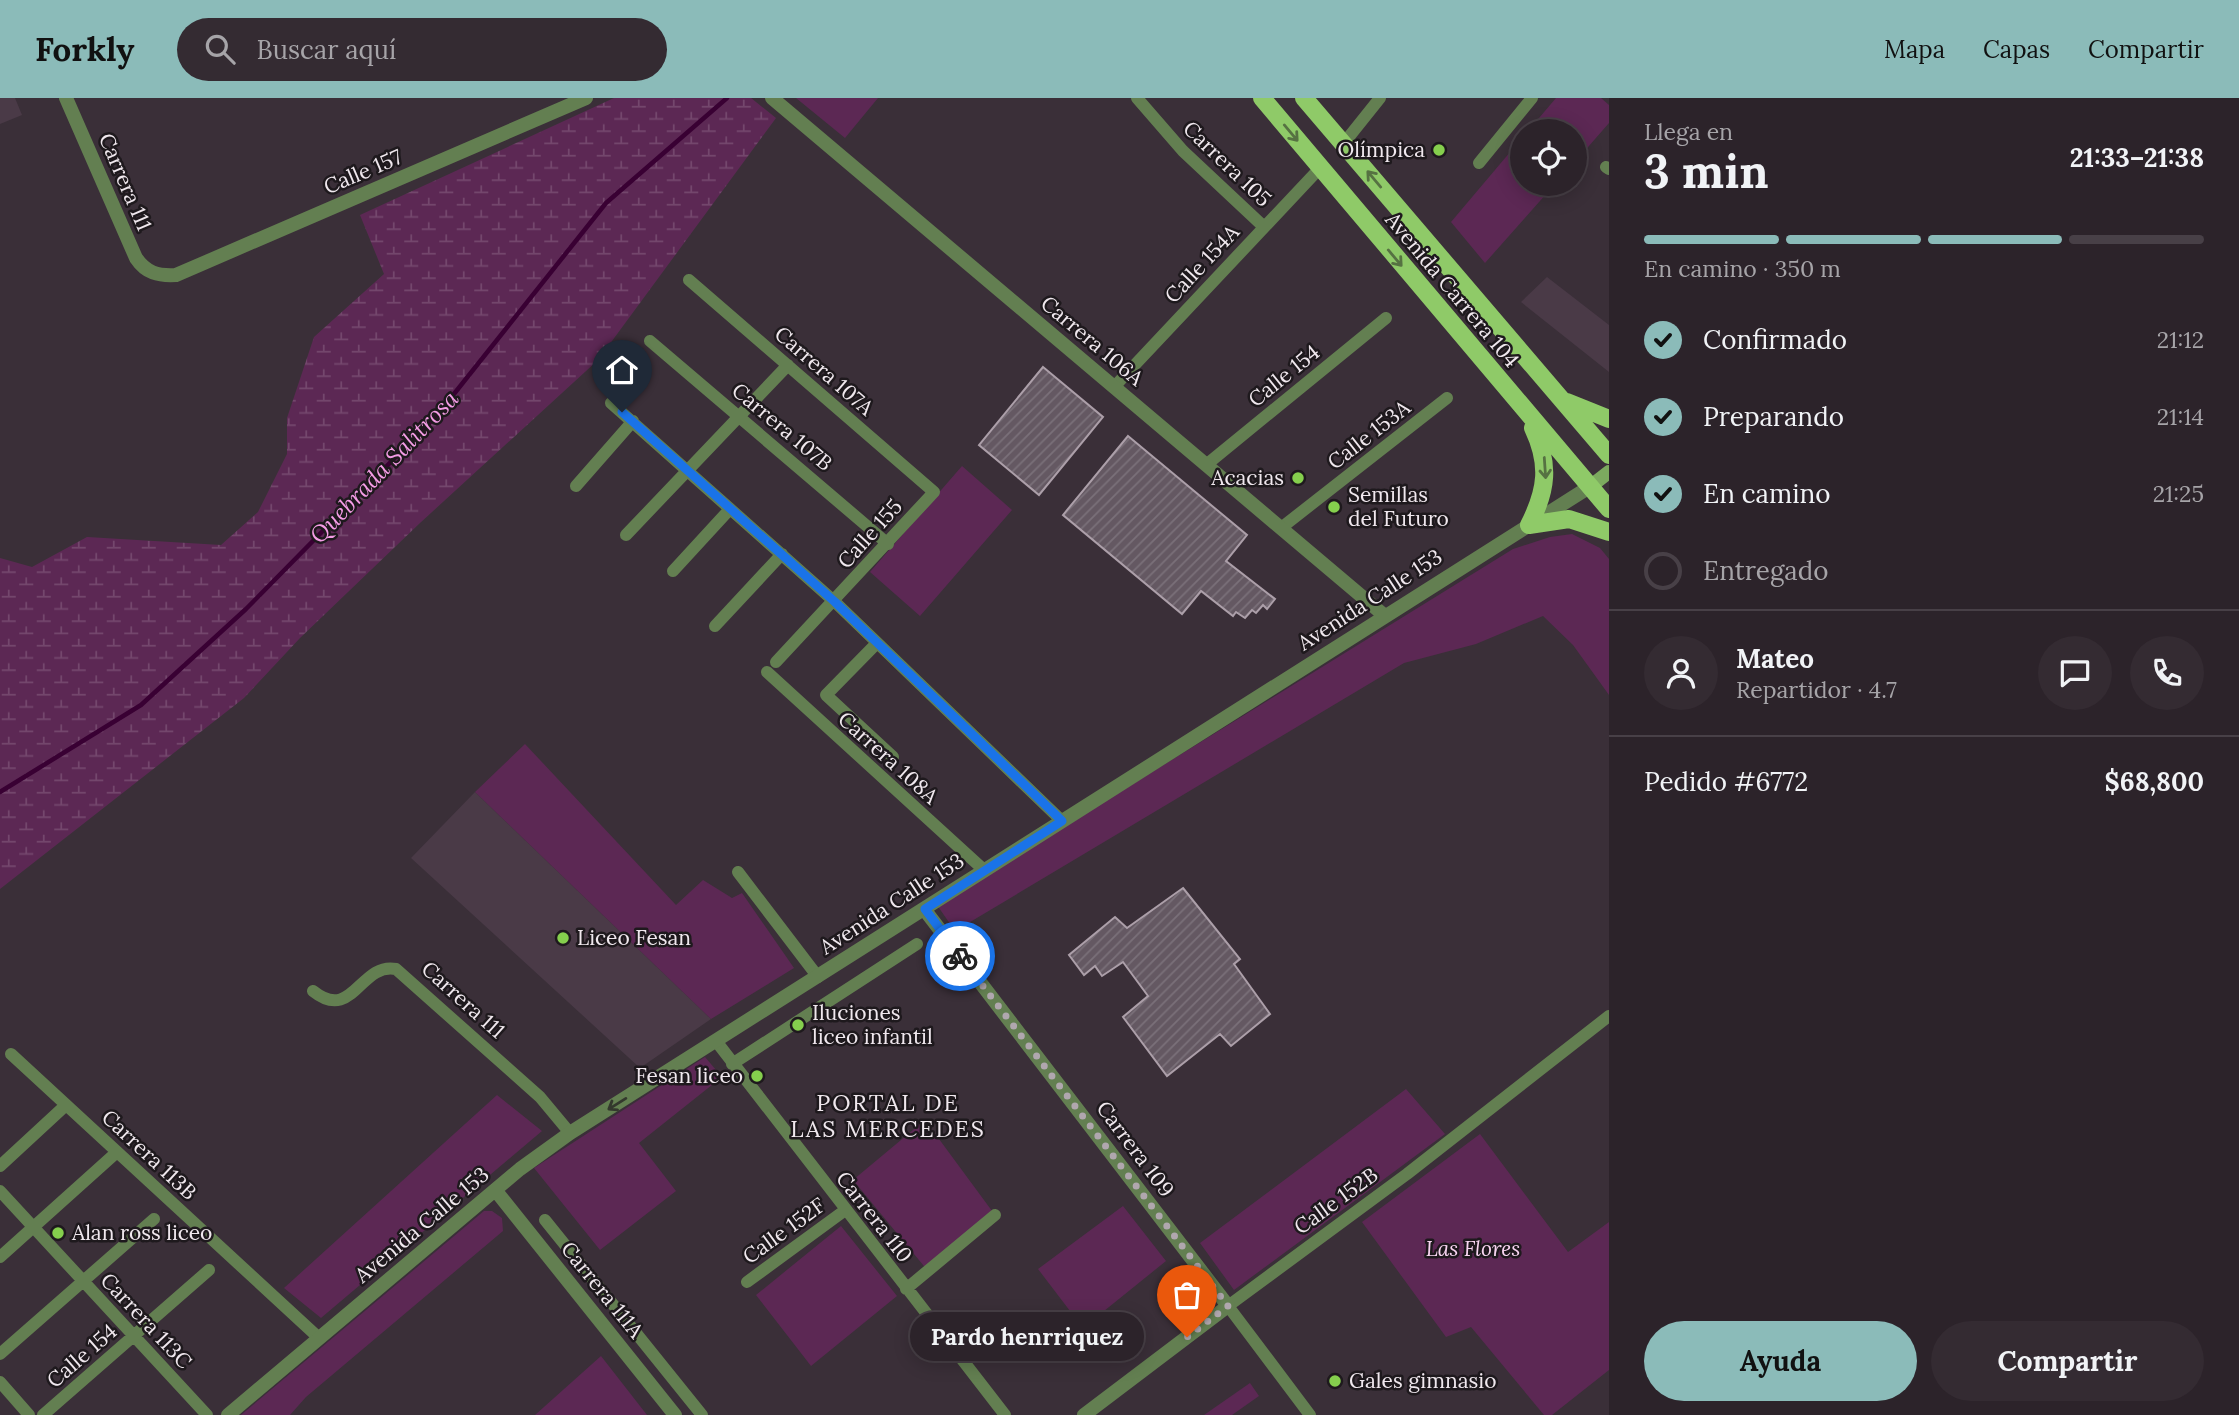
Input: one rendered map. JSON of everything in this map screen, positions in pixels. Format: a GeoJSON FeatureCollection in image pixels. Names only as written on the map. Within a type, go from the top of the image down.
{"type":"FeatureCollection","features":[{"type":"Feature","properties":{"kind":"main road","name":"Avenida Carrera 104"},"geometry":{"type":"LineString","coordinates":[[1262,98],[1609,509]]}},
{"type":"Feature","properties":{"kind":"main road","name":"Avenida Carrera 104"},"geometry":{"type":"LineString","coordinates":[[1304,98],[1609,455]]}},
{"type":"Feature","properties":{"kind":"main road"},"geometry":{"type":"LineString","coordinates":[[1560,399],[1609,419]]}},
{"type":"Feature","properties":{"kind":"main road"},"geometry":{"type":"LineString","coordinates":[[1526,412],[1544,453],[1547,468],[1542,494],[1529,525]]}},
{"type":"Feature","properties":{"kind":"main road","name":"Avenida Calle 153"},"geometry":{"type":"LineString","coordinates":[[1591,486],[1609,472]]}},
{"type":"Feature","properties":{"kind":"main road"},"geometry":{"type":"LineString","coordinates":[[1529,525],[1569,519],[1589,523],[1609,532]]}},
{"type":"Feature","properties":{"kind":"street","name":"Carrera 111"},"geometry":{"type":"LineString","coordinates":[[66,98],[136,258],[145,270],[156,275]]}},
{"type":"Feature","properties":{"kind":"street","name":"Calle 157"},"geometry":{"type":"LineString","coordinates":[[156,275],[176,275],[586,98]]}},
{"type":"Feature","properties":{"kind":"street","name":"Carrera 106A"},"geometry":{"type":"LineString","coordinates":[[772,98],[1385,616]]}},
{"type":"Feature","properties":{"kind":"street","name":"Carrera 105"},"geometry":{"type":"LineString","coordinates":[[1137,98],[1184,151],[1263,226]]}},
{"type":"Feature","properties":{"kind":"street"},"geometry":{"type":"LineString","coordinates":[[1344,143],[1380,98]]}},
{"type":"Feature","properties":{"kind":"street"},"geometry":{"type":"LineString","coordinates":[[1479,163],[1532,98]]}},
{"type":"Feature","properties":{"kind":"street","name":"Calle 154A"},"geometry":{"type":"LineString","coordinates":[[1114,387],[1320,168]]}},
{"type":"Feature","properties":{"kind":"street","name":"Carrera 107A"},"geometry":{"type":"LineString","coordinates":[[689,279],[934,492]]}},
{"type":"Feature","properties":{"kind":"street","name":"Calle 154"},"geometry":{"type":"LineString","coordinates":[[1206,465],[1386,318]]}},
{"type":"Feature","properties":{"kind":"street","name":"Carrera 107B"},"geometry":{"type":"LineString","coordinates":[[650,341],[888,544]]}},
{"type":"Feature","properties":{"kind":"street"},"geometry":{"type":"LineString","coordinates":[[626,535],[741,418],[788,365]]}},
{"type":"Feature","properties":{"kind":"street","name":"Calle 153A"},"geometry":{"type":"LineString","coordinates":[[1281,528],[1447,398]]}},
{"type":"Feature","properties":{"kind":"street"},"geometry":{"type":"LineString","coordinates":[[611,403],[835,602],[1062,821]]}},
{"type":"Feature","properties":{"kind":"street"},"geometry":{"type":"LineString","coordinates":[[576,486],[633,421]]}},
{"type":"Feature","properties":{"kind":"street","name":"Avenida Calle 153"},"geometry":{"type":"LineString","coordinates":[[228,1415],[520,1169],[570,1133],[1591,486]]}},
{"type":"Feature","properties":{"kind":"street","name":"Calle 155"},"geometry":{"type":"LineString","coordinates":[[776,662],[835,602],[934,492]]}},
{"type":"Feature","properties":{"kind":"street"},"geometry":{"type":"LineString","coordinates":[[673,572],[730,509]]}},
{"type":"Feature","properties":{"kind":"street"},"geometry":{"type":"LineString","coordinates":[[715,626],[782,554]]}},
{"type":"Feature","properties":{"kind":"street"},"geometry":{"type":"LineString","coordinates":[[877,643],[826,695],[893,757]]}},
{"type":"Feature","properties":{"kind":"street","name":"Carrera 108A"},"geometry":{"type":"LineString","coordinates":[[767,673],[984,870]]}},
{"type":"Feature","properties":{"kind":"street"},"geometry":{"type":"LineString","coordinates":[[738,872],[818,977]]}},
{"type":"Feature","properties":{"kind":"street","name":"Carrera 109"},"geometry":{"type":"LineString","coordinates":[[925,909],[1310,1415]]}},
{"type":"Feature","properties":{"kind":"street"},"geometry":{"type":"LineString","coordinates":[[732,1063],[917,944]]}},
{"type":"Feature","properties":{"kind":"street","name":"Carrera 111"},"geometry":{"type":"LineString","coordinates":[[313,991],[326,1001],[339,1001],[384,969],[396,969],[540,1097],[570,1133]]}},
{"type":"Feature","properties":{"kind":"street","name":"Calle 152B"},"geometry":{"type":"LineString","coordinates":[[1084,1415],[1607,1021]]}},
{"type":"Feature","properties":{"kind":"street","name":"Carrera 110"},"geometry":{"type":"LineString","coordinates":[[716,1041],[844,1211],[1005,1415]]}},
{"type":"Feature","properties":{"kind":"street","name":"Carrera 113B"},"geometry":{"type":"LineString","coordinates":[[13,1056],[319,1338]]}},
{"type":"Feature","properties":{"kind":"street"},"geometry":{"type":"LineString","coordinates":[[0,1166],[66,1105]]}},
{"type":"Feature","properties":{"kind":"street"},"geometry":{"type":"LineString","coordinates":[[0,1257],[117,1152]]}},
{"type":"Feature","properties":{"kind":"street","name":"Carrera 113C"},"geometry":{"type":"LineString","coordinates":[[0,1191],[207,1415]]}},
{"type":"Feature","properties":{"kind":"street","name":"Carrera 111A"},"geometry":{"type":"LineString","coordinates":[[496,1191],[675,1415]]}},
{"type":"Feature","properties":{"kind":"street","name":"Calle 152F"},"geometry":{"type":"LineString","coordinates":[[747,1282],[844,1211]]}},
{"type":"Feature","properties":{"kind":"street"},"geometry":{"type":"LineString","coordinates":[[906,1289],[995,1214]]}},
{"type":"Feature","properties":{"kind":"street"},"geometry":{"type":"LineString","coordinates":[[0,1354],[154,1219]]}},
{"type":"Feature","properties":{"kind":"street","name":"Carrera 111A"},"geometry":{"type":"LineString","coordinates":[[545,1220],[702,1415]]}},
{"type":"Feature","properties":{"kind":"street","name":"Calle 154"},"geometry":{"type":"LineString","coordinates":[[43,1415],[208,1270]]}},
{"type":"Feature","properties":{"kind":"street"},"geometry":{"type":"LineString","coordinates":[[0,1382],[29,1415]]}},
{"type":"Feature","properties":{"kind":"shaded area"},"geometry":{"type":"Polygon","coordinates":[[[0,98],[15,98],[22,115],[0,124],[0,98]]]}},
{"type":"Feature","properties":{"kind":"shaded area"},"geometry":{"type":"Polygon","coordinates":[[[1547,277],[1609,325],[1609,372],[1521,302],[1547,277]]]}},
{"type":"Feature","properties":{"kind":"shaded area","name":"Liceo Fesan"},"geometry":{"type":"Polygon","coordinates":[[[475,792],[711,1019],[640,1068],[411,858],[475,792]]]}},
{"type":"Feature","properties":{"kind":"green space"},"geometry":{"type":"Polygon","coordinates":[[[614,98],[751,98],[776,118],[598,360],[420,523],[300,638],[244,698],[0,889],[0,558],[32,567],[87,537],[221,545],[258,512],[287,454],[287,418],[314,337],[384,274],[360,215],[614,98]]]}},
{"type":"Feature","properties":{"kind":"green space"},"geometry":{"type":"Polygon","coordinates":[[[796,98],[878,98],[845,138],[796,98]]]}},
{"type":"Feature","properties":{"kind":"green space"},"geometry":{"type":"Polygon","coordinates":[[[1556,98],[1601,98],[1609,105],[1609,123],[1587,148],[1587,119],[1538,119],[1556,98]]]}},
{"type":"Feature","properties":{"kind":"green space"},"geometry":{"type":"Polygon","coordinates":[[[1510,152],[1510,196],[1544,196],[1485,263],[1451,222],[1510,152]]]}},
{"type":"Feature","properties":{"kind":"green space"},"geometry":{"type":"Polygon","coordinates":[[[962,466],[1012,510],[920,616],[870,572],[962,466]]]}},
{"type":"Feature","properties":{"kind":"green space"},"geometry":{"type":"Polygon","coordinates":[[[1572,534],[1600,548],[1609,559],[1609,695],[1573,645],[1543,616],[1476,644],[1404,663],[955,931],[937,905],[1513,549],[1550,537],[1572,534]]]}},
{"type":"Feature","properties":{"kind":"green space"},"geometry":{"type":"Polygon","coordinates":[[[525,744],[676,905],[703,880],[732,898],[742,893],[794,968],[711,1019],[475,792],[525,744]]]}},
{"type":"Feature","properties":{"kind":"green space"},"geometry":{"type":"Polygon","coordinates":[[[705,1057],[722,1077],[639,1143],[676,1191],[600,1250],[534,1168],[705,1057]]]}},
{"type":"Feature","properties":{"kind":"green space"},"geometry":{"type":"Polygon","coordinates":[[[1406,1089],[1445,1134],[1234,1290],[1200,1243],[1406,1089]]]}},
{"type":"Feature","properties":{"kind":"green space"},"geometry":{"type":"Polygon","coordinates":[[[497,1095],[542,1131],[321,1318],[284,1288],[497,1095]]]}},
{"type":"Feature","properties":{"kind":"green space"},"geometry":{"type":"Polygon","coordinates":[[[925,1120],[995,1215],[928,1271],[853,1180],[925,1120]]]}},
{"type":"Feature","properties":{"kind":"green space","name":"Las Flores"},"geometry":{"type":"Polygon","coordinates":[[[1480,1134],[1568,1252],[1609,1222],[1609,1370],[1552,1415],[1544,1415],[1471,1327],[1446,1337],[1362,1222],[1480,1134]]]}},
{"type":"Feature","properties":{"kind":"green space"},"geometry":{"type":"Polygon","coordinates":[[[1123,1206],[1166,1261],[1083,1328],[1038,1269],[1123,1206]]]}},
{"type":"Feature","properties":{"kind":"green space"},"geometry":{"type":"Polygon","coordinates":[[[484,1211],[492,1211],[502,1218],[503,1231],[306,1397],[290,1415],[241,1415],[484,1211]]]}},
{"type":"Feature","properties":{"kind":"green space"},"geometry":{"type":"Polygon","coordinates":[[[841,1226],[897,1296],[811,1366],[756,1295],[841,1226]]]}},
{"type":"Feature","properties":{"kind":"green space"},"geometry":{"type":"Polygon","coordinates":[[[601,1356],[647,1415],[535,1415],[601,1356]]]}},
{"type":"Feature","properties":{"kind":"green space"},"geometry":{"type":"Polygon","coordinates":[[[1250,1383],[1259,1396],[1232,1415],[1204,1415],[1250,1383]]]}},
{"type":"Feature","properties":{"kind":"building"},"geometry":{"type":"Polygon","coordinates":[[[1043,367],[1103,417],[1039,495],[979,445],[1043,367]]]}},
{"type":"Feature","properties":{"kind":"building"},"geometry":{"type":"Polygon","coordinates":[[[1128,436],[1247,535],[1226,561],[1275,599],[1267,609],[1263,605],[1256,613],[1252,610],[1245,618],[1236,612],[1233,616],[1201,591],[1182,614],[1063,515],[1128,436]]]}},
{"type":"Feature","properties":{"kind":"building"},"geometry":{"type":"Polygon","coordinates":[[[1183,888],[1240,959],[1234,964],[1270,1014],[1231,1046],[1220,1034],[1167,1076],[1123,1017],[1148,996],[1123,962],[1102,976],[1095,966],[1084,975],[1069,955],[1115,917],[1127,928],[1183,888]]]}},
{"type":"Feature","properties":{"kind":"waterway","name":"Quebrada Salitrosa"},"geometry":{"type":"LineString","coordinates":[[0,792],[141,705],[246,609],[438,414],[606,203],[727,98]]}},
{"type":"Feature","properties":{"kind":"way so far"},"geometry":{"type":"LineString","coordinates":[[960,956],[1228,1306],[1187,1337]]}},
{"type":"Feature","properties":{"kind":"place","name":"Olímpica"},"geometry":{"type":"Point","coordinates":[1439,150]}},
{"type":"Feature","properties":{"kind":"place","name":"Acacias"},"geometry":{"type":"Point","coordinates":[1298,478]}},
{"type":"Feature","properties":{"kind":"place","name":"Semillas del Futuro"},"geometry":{"type":"Point","coordinates":[1334,507]}},
{"type":"Feature","properties":{"kind":"place","name":"Liceo Fesan"},"geometry":{"type":"Point","coordinates":[563,938]}},
{"type":"Feature","properties":{"kind":"place","name":"Iluciones liceo infantil"},"geometry":{"type":"Point","coordinates":[798,1025]}},
{"type":"Feature","properties":{"kind":"place","name":"Fesan liceo"},"geometry":{"type":"Point","coordinates":[757,1076]}},
{"type":"Feature","properties":{"kind":"place","name":"Alan ross liceo"},"geometry":{"type":"Point","coordinates":[58,1233]}},
{"type":"Feature","properties":{"kind":"place","name":"Pardo henrriquez"},"geometry":{"type":"Point","coordinates":[1187,1337]}},
{"type":"Feature","properties":{"kind":"place","name":"Gales gimnasio"},"geometry":{"type":"Point","coordinates":[1335,1381]}},
{"type":"Feature","properties":{"kind":"district","name":"PORTAL DE LAS MERCEDES"},"geometry":{"type":"Point","coordinates":[888,1116]}},
{"type":"Feature","properties":{"kind":"route"},"geometry":{"type":"LineString","coordinates":[[622,412],[835,602],[1062,821],[925,909],[960,956]]}}]}
